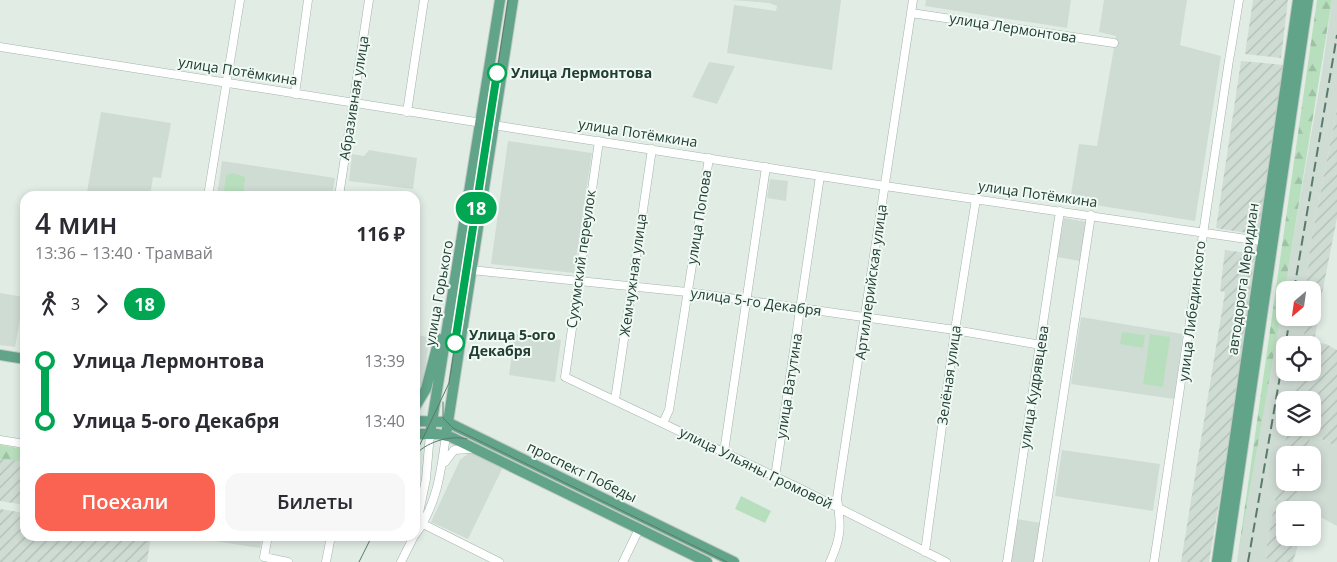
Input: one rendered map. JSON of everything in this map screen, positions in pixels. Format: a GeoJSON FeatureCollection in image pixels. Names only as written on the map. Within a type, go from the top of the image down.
{"type":"FeatureCollection","features":[{"type":"Feature","properties":{"kind":"main road","name":"улица Горького"},"geometry":{"type":"LineString","coordinates":[[430,434],[482,123],[500,0]]}},
{"type":"Feature","properties":{"kind":"main road","name":"улица Горького"},"geometry":{"type":"LineString","coordinates":[[446,435],[513,0]]}},
{"type":"Feature","properties":{"kind":"main road","name":"автодорога Меридиан"},"geometry":{"type":"LineString","coordinates":[[1226,562],[1298,0]]}},
{"type":"Feature","properties":{"kind":"main road","name":"автодорога Меридиан"},"geometry":{"type":"LineString","coordinates":[[1217,562],[1267,242],[1308,0]]}},
{"type":"Feature","properties":{"kind":"main road","name":"улица Потёмкина"},"geometry":{"type":"LineString","coordinates":[[482,123],[494,125]]}},
{"type":"Feature","properties":{"kind":"main road"},"geometry":{"type":"LineString","coordinates":[[466,219],[478,221]]}},
{"type":"Feature","properties":{"kind":"main road"},"geometry":{"type":"LineString","coordinates":[[420,399],[426,389],[445,316],[452,300]]}},
{"type":"Feature","properties":{"kind":"main road"},"geometry":{"type":"LineString","coordinates":[[0,355],[20,358]]}},
{"type":"Feature","properties":{"kind":"main road","name":"проспект Победы"},"geometry":{"type":"LineString","coordinates":[[420,421],[447,422],[734,562]]}},
{"type":"Feature","properties":{"kind":"main road","name":"проспект Победы"},"geometry":{"type":"LineString","coordinates":[[420,434],[446,435],[707,562]]}},
{"type":"Feature","properties":{"kind":"street"},"geometry":{"type":"LineString","coordinates":[[209,191],[240,0]]}},
{"type":"Feature","properties":{"kind":"street"},"geometry":{"type":"LineString","coordinates":[[295,94],[308,0]]}},
{"type":"Feature","properties":{"kind":"street","name":"Абразивная улица"},"geometry":{"type":"LineString","coordinates":[[340,191],[369,0]]}},
{"type":"Feature","properties":{"kind":"street"},"geometry":{"type":"LineString","coordinates":[[407,112],[424,0]]}},
{"type":"Feature","properties":{"kind":"street","name":"Артиллерийская улица"},"geometry":{"type":"LineString","coordinates":[[830,562],[840,535],[840,509],[837,498],[913,0]]}},
{"type":"Feature","properties":{"kind":"street","name":"улица Либединского"},"geometry":{"type":"LineString","coordinates":[[1154,562],[1180,403],[1202,232],[1239,0]]}},
{"type":"Feature","properties":{"kind":"street","name":"улица Лермонтова"},"geometry":{"type":"LineString","coordinates":[[911,13],[1114,43]]}},
{"type":"Feature","properties":{"kind":"street","name":"улица Потёмкина"},"geometry":{"type":"LineString","coordinates":[[0,47],[482,123]]}},
{"type":"Feature","properties":{"kind":"street","name":"улица Потёмкина"},"geometry":{"type":"LineString","coordinates":[[494,125],[885,186],[1267,242]]}},
{"type":"Feature","properties":{"kind":"street","name":"Сухумский переулок"},"geometry":{"type":"LineString","coordinates":[[565,377],[577,281],[599,141]]}},
{"type":"Feature","properties":{"kind":"street","name":"Жемчужная улица"},"geometry":{"type":"LineString","coordinates":[[615,400],[652,150]]}},
{"type":"Feature","properties":{"kind":"street","name":"улица Попова"},"geometry":{"type":"LineString","coordinates":[[663,423],[669,410],[708,158]]}},
{"type":"Feature","properties":{"kind":"street"},"geometry":{"type":"LineString","coordinates":[[724,452],[766,167]]}},
{"type":"Feature","properties":{"kind":"street","name":"улица Ватутина"},"geometry":{"type":"LineString","coordinates":[[775,476],[820,176]]}},
{"type":"Feature","properties":{"kind":"street","name":"Зелёная улица"},"geometry":{"type":"LineString","coordinates":[[925,552],[955,330],[976,199]]}},
{"type":"Feature","properties":{"kind":"street","name":"улица Кудрявцева"},"geometry":{"type":"LineString","coordinates":[[1007,562],[1060,211]]}},
{"type":"Feature","properties":{"kind":"street"},"geometry":{"type":"LineString","coordinates":[[1038,562],[1091,216]]}},
{"type":"Feature","properties":{"kind":"street","name":"улица 5-го Декабря"},"geometry":{"type":"LineString","coordinates":[[471,270],[687,292],[955,330],[1041,345]]}},
{"type":"Feature","properties":{"kind":"street","name":"улица Ульяны Громовой"},"geometry":{"type":"LineString","coordinates":[[565,377],[775,476],[946,562]]}},
{"type":"Feature","properties":{"kind":"street","name":"улица Горького"},"geometry":{"type":"LineString","coordinates":[[420,507],[426,479],[430,434]]}},
{"type":"Feature","properties":{"kind":"street","name":"улица Горького"},"geometry":{"type":"LineString","coordinates":[[420,528],[435,499],[446,435]]}},
{"type":"Feature","properties":{"kind":"street"},"geometry":{"type":"LineString","coordinates":[[0,440],[20,443]]}},
{"type":"Feature","properties":{"kind":"street","name":"улица Горького"},"geometry":{"type":"LineString","coordinates":[[441,471],[448,456],[454,450],[477,450]]}},
{"type":"Feature","properties":{"kind":"street"},"geometry":{"type":"LineString","coordinates":[[423,524],[500,562]]}},
{"type":"Feature","properties":{"kind":"street"},"geometry":{"type":"LineString","coordinates":[[623,562],[639,529]]}},
{"type":"Feature","properties":{"kind":"street"},"geometry":{"type":"LineString","coordinates":[[267,541],[264,557],[288,562]]}},
{"type":"Feature","properties":{"kind":"street"},"geometry":{"type":"LineString","coordinates":[[326,562],[330,541]]}},
{"type":"Feature","properties":{"kind":"street","name":"улица Горького"},"geometry":{"type":"LineString","coordinates":[[401,562],[411,541]]}},
{"type":"Feature","properties":{"kind":"shaded area"},"geometry":{"type":"Polygon","coordinates":[[[732,0],[841,0],[832,70],[727,53],[734,5],[776,11],[777,6],[769,3],[732,0]]]}},
{"type":"Feature","properties":{"kind":"shaded area"},"geometry":{"type":"Polygon","coordinates":[[[926,0],[1071,0],[1067,28],[925,6],[926,0]]]}},
{"type":"Feature","properties":{"kind":"shaded area"},"geometry":{"type":"Polygon","coordinates":[[[1104,0],[1187,0],[1180,45],[1221,56],[1195,221],[1070,201],[1079,144],[1097,146],[1116,36],[1099,32],[1104,0]]]}},
{"type":"Feature","properties":{"kind":"shaded area"},"geometry":{"type":"Polygon","coordinates":[[[1253,0],[1288,0],[1281,58],[1245,54],[1253,0]]]}},
{"type":"Feature","properties":{"kind":"shaded area"},"geometry":{"type":"Polygon","coordinates":[[[1332,0],[1337,0],[1337,109],[1310,247],[1307,281],[1286,281],[1322,72],[1332,0]]]}},
{"type":"Feature","properties":{"kind":"shaded area"},"geometry":{"type":"Polygon","coordinates":[[[1241,61],[1285,65],[1259,235],[1216,228],[1241,61]]]}},
{"type":"Feature","properties":{"kind":"shaded area"},"geometry":{"type":"Polygon","coordinates":[[[709,62],[735,66],[717,104],[692,97],[709,62]]]}},
{"type":"Feature","properties":{"kind":"shaded area"},"geometry":{"type":"Polygon","coordinates":[[[1337,109],[1337,218],[1321,299],[1321,281],[1307,281],[1310,247],[1337,109]]]}},
{"type":"Feature","properties":{"kind":"shaded area"},"geometry":{"type":"Polygon","coordinates":[[[101,112],[171,123],[161,178],[153,177],[151,191],[87,191],[101,112]]]}},
{"type":"Feature","properties":{"kind":"shaded area"},"geometry":{"type":"Polygon","coordinates":[[[508,141],[592,153],[574,273],[491,264],[508,141]]]}},
{"type":"Feature","properties":{"kind":"shaded area"},"geometry":{"type":"Polygon","coordinates":[[[369,150],[417,158],[413,189],[349,181],[352,154],[364,156],[369,150]]]}},
{"type":"Feature","properties":{"kind":"shaded area"},"geometry":{"type":"Polygon","coordinates":[[[222,161],[335,178],[333,191],[218,191],[222,161]]]}},
{"type":"Feature","properties":{"kind":"shaded area"},"geometry":{"type":"Polygon","coordinates":[[[770,179],[788,181],[786,201],[767,198],[770,179]]]}},
{"type":"Feature","properties":{"kind":"shaded area"},"geometry":{"type":"Polygon","coordinates":[[[1064,218],[1087,222],[1080,261],[1057,257],[1064,218]]]}},
{"type":"Feature","properties":{"kind":"shaded area"},"geometry":{"type":"Polygon","coordinates":[[[1225,250],[1255,254],[1232,426],[1209,562],[1181,562],[1225,292],[1220,291],[1225,250]]]}},
{"type":"Feature","properties":{"kind":"shaded area"},"geometry":{"type":"Polygon","coordinates":[[[0,293],[20,296],[20,319],[15,347],[0,345],[0,293]]]}},
{"type":"Feature","properties":{"kind":"shaded area"},"geometry":{"type":"Polygon","coordinates":[[[1081,317],[1183,334],[1174,399],[1071,384],[1081,317]]]}},
{"type":"Feature","properties":{"kind":"shaded area"},"geometry":{"type":"Polygon","coordinates":[[[1278,326],[1305,326],[1304,336],[1276,336],[1278,326]]]}},
{"type":"Feature","properties":{"kind":"shaded area"},"geometry":{"type":"Polygon","coordinates":[[[1305,326],[1317,326],[1315,336],[1304,336],[1305,326]]]}},
{"type":"Feature","properties":{"kind":"shaded area"},"geometry":{"type":"Polygon","coordinates":[[[515,334],[561,340],[555,382],[509,375],[515,334]]]}},
{"type":"Feature","properties":{"kind":"shaded area"},"geometry":{"type":"Polygon","coordinates":[[[420,335],[430,338],[420,391],[420,335]]]}},
{"type":"Feature","properties":{"kind":"shaded area"},"geometry":{"type":"Polygon","coordinates":[[[1276,337],[1276,381],[1296,381],[1294,391],[1276,391],[1276,436],[1287,436],[1285,446],[1276,446],[1277,491],[1266,550],[1267,562],[1237,562],[1276,337]]]}},
{"type":"Feature","properties":{"kind":"shaded area"},"geometry":{"type":"Polygon","coordinates":[[[1321,343],[1337,350],[1337,447],[1315,436],[1321,436],[1321,391],[1294,391],[1296,381],[1321,381],[1321,343]]]}},
{"type":"Feature","properties":{"kind":"shaded area"},"geometry":{"type":"Polygon","coordinates":[[[1287,436],[1311,436],[1308,446],[1285,446],[1287,436]]]}},
{"type":"Feature","properties":{"kind":"shaded area"},"geometry":{"type":"Polygon","coordinates":[[[1310,436],[1314,436],[1337,447],[1337,526],[1321,517],[1321,501],[1297,501],[1299,491],[1321,491],[1321,446],[1308,446],[1310,436]]]}},
{"type":"Feature","properties":{"kind":"shaded area"},"geometry":{"type":"Polygon","coordinates":[[[1062,450],[1160,464],[1153,511],[1055,496],[1062,450]]]}},
{"type":"Feature","properties":{"kind":"shaded area"},"geometry":{"type":"Polygon","coordinates":[[[470,452],[504,465],[468,539],[431,522],[460,460],[470,452]]]}},
{"type":"Feature","properties":{"kind":"shaded area"},"geometry":{"type":"Polygon","coordinates":[[[0,454],[20,457],[20,504],[0,501],[0,454]]]}},
{"type":"Feature","properties":{"kind":"shaded area"},"geometry":{"type":"Polygon","coordinates":[[[1277,491],[1299,491],[1297,501],[1276,501],[1276,546],[1298,546],[1293,562],[1267,562],[1266,550],[1277,491]]]}},
{"type":"Feature","properties":{"kind":"shaded area"},"geometry":{"type":"Polygon","coordinates":[[[0,509],[20,512],[20,541],[150,541],[147,562],[0,562],[0,509]]]}},
{"type":"Feature","properties":{"kind":"shaded area"},"geometry":{"type":"Polygon","coordinates":[[[1017,519],[1041,523],[1035,562],[1010,562],[1017,519]]]}},
{"type":"Feature","properties":{"kind":"shaded area"},"geometry":{"type":"Polygon","coordinates":[[[215,541],[262,541],[260,548],[215,541]]]}},
{"type":"Feature","properties":{"kind":"green space"},"geometry":{"type":"Polygon","coordinates":[[[1317,0],[1332,0],[1286,281],[1277,281],[1317,0]]]}},
{"type":"Feature","properties":{"kind":"green space"},"geometry":{"type":"Polygon","coordinates":[[[232,173],[245,177],[244,191],[224,191],[226,176],[232,173]]]}},
{"type":"Feature","properties":{"kind":"green space"},"geometry":{"type":"Polygon","coordinates":[[[1276,288],[1276,326],[1279,326],[1237,562],[1276,288]]]}},
{"type":"Feature","properties":{"kind":"green space"},"geometry":{"type":"Polygon","coordinates":[[[1122,332],[1145,335],[1143,348],[1120,344],[1122,332]]]}},
{"type":"Feature","properties":{"kind":"green space"},"geometry":{"type":"Polygon","coordinates":[[[1150,334],[1170,337],[1163,387],[1143,384],[1150,334]]]}},
{"type":"Feature","properties":{"kind":"green space"},"geometry":{"type":"Polygon","coordinates":[[[0,445],[20,448],[20,461],[0,459],[0,445]]]}},
{"type":"Feature","properties":{"kind":"green space"},"geometry":{"type":"Polygon","coordinates":[[[741,496],[771,511],[765,523],[735,509],[741,496]]]}},
{"type":"Feature","properties":{"kind":"tram line"},"geometry":{"type":"LineString","coordinates":[[420,444],[449,383],[508,0]]}},
{"type":"Feature","properties":{"kind":"tram line","name":"18"},"geometry":{"type":"LineString","coordinates":[[455,343],[497,73]]}},
{"type":"Feature","properties":{"kind":"tram line"},"geometry":{"type":"LineString","coordinates":[[443,402],[443,418],[453,428],[727,562]]}},
{"type":"Feature","properties":{"kind":"tram line"},"geometry":{"type":"LineString","coordinates":[[420,451],[440,440],[467,439]]}},
{"type":"Feature","properties":{"kind":"tram line"},"geometry":{"type":"LineString","coordinates":[[359,562],[370,541]]}},
{"type":"Feature","properties":{"kind":"railway"},"geometry":{"type":"LineString","coordinates":[[1296,281],[1337,35]]}},
{"type":"Feature","properties":{"kind":"railway"},"geometry":{"type":"LineString","coordinates":[[1248,562],[1289,326]]}},
{"type":"Feature","properties":{"kind":"place","name":"Улица Лермонтова"},"geometry":{"type":"Point","coordinates":[497,73]}},
{"type":"Feature","properties":{"kind":"place","name":"Улица 5-ого Декабря"},"geometry":{"type":"Point","coordinates":[455,343]}}]}
